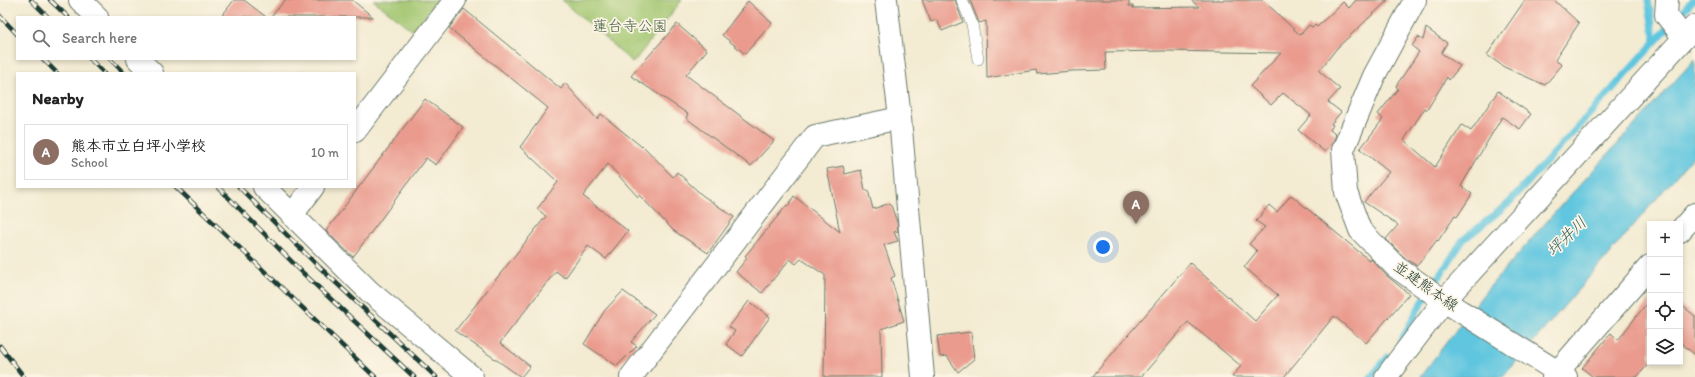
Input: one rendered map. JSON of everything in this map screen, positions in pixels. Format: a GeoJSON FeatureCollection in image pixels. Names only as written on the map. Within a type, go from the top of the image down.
{"type":"FeatureCollection","features":[{"type":"Feature","properties":{"kind":"street"},"geometry":{"type":"LineString","coordinates":[[80,0],[96,16]]}},
{"type":"Feature","properties":{"kind":"street"},"geometry":{"type":"LineString","coordinates":[[356,130],[455,0]]}},
{"type":"Feature","properties":{"kind":"street"},"geometry":{"type":"LineString","coordinates":[[886,0],[900,118],[923,377]]}},
{"type":"Feature","properties":{"kind":"street","name":"並建熊本線"},"geometry":{"type":"LineString","coordinates":[[1415,0],[1374,76],[1343,150],[1346,192],[1360,230],[1396,267],[1559,375]]}},
{"type":"Feature","properties":{"kind":"street"},"geometry":{"type":"LineString","coordinates":[[1386,377],[1689,32],[1666,15],[1667,0]]}},
{"type":"Feature","properties":{"kind":"street"},"geometry":{"type":"LineString","coordinates":[[139,60],[151,72]]}},
{"type":"Feature","properties":{"kind":"street"},"geometry":{"type":"LineString","coordinates":[[631,377],[815,136],[900,118]]}},
{"type":"Feature","properties":{"kind":"street"},"geometry":{"type":"LineString","coordinates":[[265,188],[370,292],[472,377]]}},
{"type":"Feature","properties":{"kind":"street"},"geometry":{"type":"LineString","coordinates":[[292,215],[312,188]]}},
{"type":"Feature","properties":{"kind":"street"},"geometry":{"type":"LineString","coordinates":[[1683,228],[1695,214]]}},
{"type":"Feature","properties":{"kind":"street"},"geometry":{"type":"LineString","coordinates":[[1559,375],[1647,270]]}},
{"type":"Feature","properties":{"kind":"lane"},"geometry":{"type":"LineString","coordinates":[[962,0],[972,24],[978,59]]}},
{"type":"Feature","properties":{"kind":"green space"},"geometry":{"type":"Polygon","coordinates":[[[373,0],[438,0],[413,31],[373,0]]]}},
{"type":"Feature","properties":{"kind":"green space","name":"蓮台寺公園"},"geometry":{"type":"Polygon","coordinates":[[[562,0],[682,0],[633,63],[562,0]]]}},
{"type":"Feature","properties":{"kind":"water","name":"坪井川"},"geometry":{"type":"Polygon","coordinates":[[[1695,59],[1695,154],[1503,377],[1420,377],[1485,292],[1556,211],[1695,59]]]}},
{"type":"Feature","properties":{"kind":"building"},"geometry":{"type":"Polygon","coordinates":[[[234,0],[244,0],[265,16],[222,16],[234,0]]]}},
{"type":"Feature","properties":{"kind":"building"},"geometry":{"type":"Polygon","coordinates":[[[285,0],[352,0],[373,17],[356,16],[272,16],[285,0]]]}},
{"type":"Feature","properties":{"kind":"building"},"geometry":{"type":"Polygon","coordinates":[[[922,0],[955,0],[963,22],[942,31],[937,20],[931,22],[922,0]]]}},
{"type":"Feature","properties":{"kind":"building"},"geometry":{"type":"Polygon","coordinates":[[[970,0],[1129,0],[1129,6],[1133,6],[1133,8],[1199,7],[1191,0],[1263,0],[1300,35],[1309,25],[1312,27],[1315,25],[1317,27],[1343,2],[1349,8],[1356,0],[1388,0],[1337,48],[1319,71],[1340,89],[1328,102],[1341,112],[1331,124],[1333,125],[1330,130],[1336,135],[1333,142],[1325,152],[1298,130],[1311,115],[1283,93],[1271,105],[1250,86],[1281,53],[1164,51],[1105,52],[1106,70],[1037,74],[1036,70],[987,78],[986,21],[979,23],[970,0]]]}},
{"type":"Feature","properties":{"kind":"building"},"geometry":{"type":"Polygon","coordinates":[[[1525,0],[1554,0],[1579,23],[1555,60],[1562,65],[1545,85],[1504,67],[1487,55],[1525,0]]]}},
{"type":"Feature","properties":{"kind":"building"},"geometry":{"type":"Polygon","coordinates":[[[748,1],[772,23],[745,54],[722,35],[748,1]]]}},
{"type":"Feature","properties":{"kind":"building"},"geometry":{"type":"Polygon","coordinates":[[[464,9],[561,89],[565,83],[597,119],[601,114],[642,147],[643,146],[673,177],[677,172],[702,195],[734,217],[708,253],[674,231],[639,195],[638,197],[608,164],[583,196],[628,231],[606,259],[588,246],[565,278],[556,271],[500,343],[530,366],[521,377],[455,331],[546,216],[537,209],[558,182],[520,147],[548,108],[449,28],[464,9]]]}},
{"type":"Feature","properties":{"kind":"building"},"geometry":{"type":"Polygon","coordinates":[[[677,24],[707,50],[686,75],[774,141],[751,166],[686,118],[688,114],[631,76],[677,24]]]}},
{"type":"Feature","properties":{"kind":"building"},"geometry":{"type":"Polygon","coordinates":[[[1426,28],[1447,43],[1441,53],[1460,66],[1449,80],[1447,77],[1427,110],[1425,108],[1404,140],[1435,167],[1462,125],[1471,131],[1498,91],[1531,114],[1520,129],[1502,117],[1461,186],[1472,194],[1457,217],[1455,216],[1438,241],[1437,240],[1417,266],[1404,257],[1386,239],[1398,225],[1364,202],[1389,172],[1360,149],[1383,119],[1378,114],[1398,89],[1396,86],[1419,52],[1412,46],[1418,37],[1423,40],[1426,28]]]}},
{"type":"Feature","properties":{"kind":"building"},"geometry":{"type":"Polygon","coordinates":[[[425,99],[463,127],[436,165],[426,158],[353,257],[326,231],[425,99]]]}},
{"type":"Feature","properties":{"kind":"building"},"geometry":{"type":"Polygon","coordinates":[[[843,166],[845,174],[861,170],[865,190],[868,190],[873,209],[890,203],[897,222],[898,231],[894,232],[898,241],[884,245],[895,276],[891,278],[904,321],[881,329],[882,377],[824,377],[825,275],[801,259],[796,264],[790,259],[762,293],[736,272],[747,258],[745,256],[787,205],[788,206],[794,196],[840,232],[827,169],[843,166]]]}},
{"type":"Feature","properties":{"kind":"building"},"geometry":{"type":"Polygon","coordinates":[[[1291,195],[1370,261],[1371,259],[1387,276],[1409,294],[1366,343],[1334,316],[1284,377],[1232,377],[1241,366],[1188,322],[1141,377],[1092,377],[1190,263],[1255,321],[1278,295],[1244,267],[1257,251],[1249,244],[1265,227],[1256,221],[1269,205],[1277,212],[1291,195]]]}},
{"type":"Feature","properties":{"kind":"building"},"geometry":{"type":"Polygon","coordinates":[[[623,291],[655,314],[631,342],[637,346],[617,366],[584,344],[605,310],[623,291]]]}},
{"type":"Feature","properties":{"kind":"building"},"geometry":{"type":"Polygon","coordinates":[[[749,301],[770,317],[742,356],[726,344],[735,331],[729,327],[749,301]]]}},
{"type":"Feature","properties":{"kind":"building"},"geometry":{"type":"Polygon","coordinates":[[[1647,303],[1647,365],[1637,377],[1593,377],[1582,368],[1611,333],[1618,340],[1647,303]]]}},
{"type":"Feature","properties":{"kind":"building"},"geometry":{"type":"Polygon","coordinates":[[[1683,306],[1695,316],[1695,355],[1683,345],[1683,306]]]}},
{"type":"Feature","properties":{"kind":"building"},"geometry":{"type":"Polygon","coordinates":[[[971,332],[974,359],[958,372],[947,356],[940,357],[937,336],[971,332]]]}},
{"type":"Feature","properties":{"kind":"waterway"},"geometry":{"type":"LineString","coordinates":[[1648,0],[1655,41]]}},
{"type":"Feature","properties":{"kind":"waterway"},"geometry":{"type":"LineString","coordinates":[[1400,343],[1418,309],[1463,240],[1508,204],[1693,0]]}},
{"type":"Feature","properties":{"kind":"waterway"},"geometry":{"type":"LineString","coordinates":[[1371,377],[1388,357]]}},
{"type":"Feature","properties":{"kind":"railway"},"geometry":{"type":"LineString","coordinates":[[31,0],[47,16]]}},
{"type":"Feature","properties":{"kind":"railway"},"geometry":{"type":"LineString","coordinates":[[50,0],[67,16]]}},
{"type":"Feature","properties":{"kind":"railway"},"geometry":{"type":"LineString","coordinates":[[0,16],[16,33]]}},
{"type":"Feature","properties":{"kind":"railway"},"geometry":{"type":"LineString","coordinates":[[44,60],[56,72]]}},
{"type":"Feature","properties":{"kind":"railway"},"geometry":{"type":"LineString","coordinates":[[91,60],[103,72]]}},
{"type":"Feature","properties":{"kind":"railway"},"geometry":{"type":"LineString","coordinates":[[111,60],[123,72]]}},
{"type":"Feature","properties":{"kind":"railway"},"geometry":{"type":"LineString","coordinates":[[177,188],[375,377]]}},
{"type":"Feature","properties":{"kind":"railway"},"geometry":{"type":"LineString","coordinates":[[219,188],[303,273],[414,377]]}},
{"type":"Feature","properties":{"kind":"railway"},"geometry":{"type":"LineString","coordinates":[[240,188],[314,262],[436,377]]}},
{"type":"Feature","properties":{"kind":"railway"},"geometry":{"type":"LineString","coordinates":[[0,346],[24,377]]}},
{"type":"Feature","properties":{"kind":"place","name":"熊本市立白坪小学校"},"geometry":{"type":"Point","coordinates":[1136,224]}}]}
